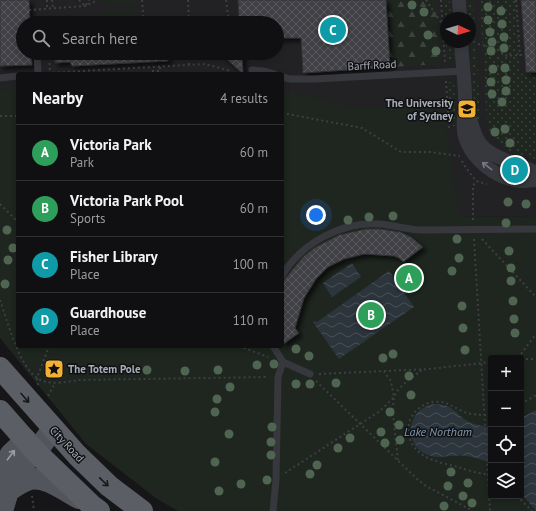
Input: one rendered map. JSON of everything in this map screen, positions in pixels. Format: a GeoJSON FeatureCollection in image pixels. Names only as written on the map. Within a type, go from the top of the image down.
{"type":"FeatureCollection","features":[{"type":"Feature","properties":{"kind":"highway","name":"City Road"},"geometry":{"type":"LineString","coordinates":[[0,368],[77,455],[109,486],[142,511]]}},
{"type":"Feature","properties":{"kind":"highway"},"geometry":{"type":"LineString","coordinates":[[0,411],[31,446],[95,508]]}},
{"type":"Feature","properties":{"kind":"main road"},"geometry":{"type":"LineString","coordinates":[[3,492],[24,462],[31,446],[53,429]]}},
{"type":"Feature","properties":{"kind":"main road"},"geometry":{"type":"LineString","coordinates":[[3,492],[31,479],[42,480],[52,483],[95,508]]}},
{"type":"Feature","properties":{"kind":"street"},"geometry":{"type":"LineString","coordinates":[[459,0],[460,12]]}},
{"type":"Feature","properties":{"kind":"street"},"geometry":{"type":"LineString","coordinates":[[461,48],[465,106],[463,122],[466,138],[476,157],[488,168],[512,179],[521,181],[536,180]]}},
{"type":"Feature","properties":{"kind":"street"},"geometry":{"type":"LineString","coordinates":[[465,106],[475,133],[484,147],[508,162],[536,172]]}},
{"type":"Feature","properties":{"kind":"lane"},"geometry":{"type":"LineString","coordinates":[[37,60],[38,72]]}},
{"type":"Feature","properties":{"kind":"lane"},"geometry":{"type":"LineString","coordinates":[[252,70],[267,72]]}},
{"type":"Feature","properties":{"kind":"lane","name":"Barff Road"},"geometry":{"type":"LineString","coordinates":[[284,78],[290,79],[315,79],[463,71]]}},
{"type":"Feature","properties":{"kind":"lane"},"geometry":{"type":"LineString","coordinates":[[0,78],[16,76]]}},
{"type":"Feature","properties":{"kind":"lane"},"geometry":{"type":"LineString","coordinates":[[284,273],[291,262],[302,251],[322,237],[357,225],[379,224],[420,230],[536,230]]}},
{"type":"Feature","properties":{"kind":"lane"},"geometry":{"type":"LineString","coordinates":[[274,348],[283,362],[310,374]]}},
{"type":"Feature","properties":{"kind":"lane"},"geometry":{"type":"LineString","coordinates":[[274,511],[278,377],[283,362]]}},
{"type":"Feature","properties":{"kind":"path"},"geometry":{"type":"LineString","coordinates":[[47,0],[47,7]]}},
{"type":"Feature","properties":{"kind":"path"},"geometry":{"type":"LineString","coordinates":[[52,0],[53,8]]}},
{"type":"Feature","properties":{"kind":"path"},"geometry":{"type":"LineString","coordinates":[[79,0],[85,6]]}},
{"type":"Feature","properties":{"kind":"path"},"geometry":{"type":"LineString","coordinates":[[85,6],[89,0]]}},
{"type":"Feature","properties":{"kind":"path"},"geometry":{"type":"LineString","coordinates":[[29,10],[85,6],[98,0]]}},
{"type":"Feature","properties":{"kind":"path"},"geometry":{"type":"LineString","coordinates":[[142,0],[143,16]]}},
{"type":"Feature","properties":{"kind":"path"},"geometry":{"type":"LineString","coordinates":[[188,0],[189,16]]}},
{"type":"Feature","properties":{"kind":"path"},"geometry":{"type":"LineString","coordinates":[[226,0],[228,16]]}},
{"type":"Feature","properties":{"kind":"path"},"geometry":{"type":"LineString","coordinates":[[426,0],[440,21]]}},
{"type":"Feature","properties":{"kind":"path"},"geometry":{"type":"LineString","coordinates":[[441,0],[442,12]]}},
{"type":"Feature","properties":{"kind":"path"},"geometry":{"type":"LineString","coordinates":[[516,0],[520,55]]}},
{"type":"Feature","properties":{"kind":"path"},"geometry":{"type":"LineString","coordinates":[[478,44],[497,49],[508,56],[525,55]]}},
{"type":"Feature","properties":{"kind":"path"},"geometry":{"type":"LineString","coordinates":[[444,48],[445,67]]}},
{"type":"Feature","properties":{"kind":"path"},"geometry":{"type":"LineString","coordinates":[[48,72],[49,60]]}},
{"type":"Feature","properties":{"kind":"path"},"geometry":{"type":"LineString","coordinates":[[190,60],[190,64]]}},
{"type":"Feature","properties":{"kind":"path"},"geometry":{"type":"LineString","coordinates":[[67,72],[190,64],[205,64],[231,71]]}},
{"type":"Feature","properties":{"kind":"path"},"geometry":{"type":"LineString","coordinates":[[168,66],[168,72]]}},
{"type":"Feature","properties":{"kind":"path"},"geometry":{"type":"LineString","coordinates":[[151,72],[160,71],[160,67]]}},
{"type":"Feature","properties":{"kind":"path"},"geometry":{"type":"LineString","coordinates":[[446,76],[449,128],[452,132]]}},
{"type":"Feature","properties":{"kind":"path"},"geometry":{"type":"LineString","coordinates":[[284,113],[362,128],[401,152],[430,152],[460,156]]}},
{"type":"Feature","properties":{"kind":"path"},"geometry":{"type":"LineString","coordinates":[[0,116],[16,116]]}},
{"type":"Feature","properties":{"kind":"path"},"geometry":{"type":"LineString","coordinates":[[476,181],[473,186],[472,200],[490,511]]}},
{"type":"Feature","properties":{"kind":"path"},"geometry":{"type":"LineString","coordinates":[[0,204],[16,220]]}},
{"type":"Feature","properties":{"kind":"path"},"geometry":{"type":"LineString","coordinates":[[474,229],[536,297]]}},
{"type":"Feature","properties":{"kind":"path"},"geometry":{"type":"LineString","coordinates":[[0,300],[16,344]]}},
{"type":"Feature","properties":{"kind":"path"},"geometry":{"type":"LineString","coordinates":[[520,355],[536,334]]}},
{"type":"Feature","properties":{"kind":"path"},"geometry":{"type":"LineString","coordinates":[[18,348],[23,363],[37,378],[55,383],[79,380],[119,381]]}},
{"type":"Feature","properties":{"kind":"path"},"geometry":{"type":"LineString","coordinates":[[37,378],[48,348]]}},
{"type":"Feature","properties":{"kind":"path"},"geometry":{"type":"LineString","coordinates":[[244,348],[283,362]]}},
{"type":"Feature","properties":{"kind":"path"},"geometry":{"type":"LineString","coordinates":[[524,359],[536,359]]}},
{"type":"Feature","properties":{"kind":"path"},"geometry":{"type":"LineString","coordinates":[[276,480],[380,410],[399,389],[423,370]]}},
{"type":"Feature","properties":{"kind":"path"},"geometry":{"type":"LineString","coordinates":[[384,372],[391,381],[394,396],[394,429],[398,460]]}},
{"type":"Feature","properties":{"kind":"path"},"geometry":{"type":"LineString","coordinates":[[310,374],[359,424],[417,479],[426,486],[473,511]]}},
{"type":"Feature","properties":{"kind":"path"},"geometry":{"type":"LineString","coordinates":[[524,402],[536,395]]}},
{"type":"Feature","properties":{"kind":"path"},"geometry":{"type":"LineString","coordinates":[[487,474],[433,460],[421,454],[413,446],[408,428],[414,412],[423,405],[434,402],[451,404],[468,413],[488,415]]}},
{"type":"Feature","properties":{"kind":"path"},"geometry":{"type":"LineString","coordinates":[[32,492],[34,511]]}},
{"type":"Feature","properties":{"kind":"path"},"geometry":{"type":"LineString","coordinates":[[520,499],[532,511]]}},
{"type":"Feature","properties":{"kind":"shaded area","name":"The University of Sydney"},"geometry":{"type":"Polygon","coordinates":[[[0,0],[536,0],[536,217],[459,216],[354,108],[284,91],[284,72],[16,72],[16,87],[0,91],[0,0]]]}},
{"type":"Feature","properties":{"kind":"green space"},"geometry":{"type":"Polygon","coordinates":[[[109,0],[134,0],[134,5],[98,5],[109,0]]]}},
{"type":"Feature","properties":{"kind":"green space"},"geometry":{"type":"Polygon","coordinates":[[[386,0],[438,0],[442,64],[390,67],[386,0]]]}},
{"type":"Feature","properties":{"kind":"green space"},"geometry":{"type":"Polygon","coordinates":[[[444,0],[450,0],[451,12],[445,12],[444,0]]]}},
{"type":"Feature","properties":{"kind":"green space"},"geometry":{"type":"Polygon","coordinates":[[[467,0],[473,0],[474,12],[468,12],[467,0]]]}},
{"type":"Feature","properties":{"kind":"green space"},"geometry":{"type":"Polygon","coordinates":[[[480,0],[515,0],[520,74],[536,73],[536,159],[512,152],[502,146],[492,135],[487,126],[480,0]]]}},
{"type":"Feature","properties":{"kind":"green space"},"geometry":{"type":"Polygon","coordinates":[[[135,11],[135,16],[91,16],[91,13],[135,11]]]}},
{"type":"Feature","properties":{"kind":"green space"},"geometry":{"type":"Polygon","coordinates":[[[476,45],[478,75],[472,75],[471,48],[476,48],[476,45]]]}},
{"type":"Feature","properties":{"kind":"green space"},"geometry":{"type":"Polygon","coordinates":[[[446,48],[453,48],[454,60],[447,60],[446,48]]]}},
{"type":"Feature","properties":{"kind":"green space"},"geometry":{"type":"Polygon","coordinates":[[[472,80],[478,80],[480,121],[476,121],[472,80]]]}},
{"type":"Feature","properties":{"kind":"green space"},"geometry":{"type":"Polygon","coordinates":[[[448,82],[454,82],[457,126],[451,126],[448,82]]]}},
{"type":"Feature","properties":{"kind":"green space"},"geometry":{"type":"Polygon","coordinates":[[[16,86],[16,348],[284,348],[284,90],[354,108],[402,106],[444,111],[459,216],[536,217],[536,511],[178,511],[157,499],[86,444],[0,338],[0,90],[16,86]]]}},
{"type":"Feature","properties":{"kind":"water"},"geometry":{"type":"Polygon","coordinates":[[[352,263],[361,277],[332,297],[323,283],[352,263]]]}},
{"type":"Feature","properties":{"kind":"water"},"geometry":{"type":"Polygon","coordinates":[[[389,271],[414,307],[339,359],[313,322],[317,322],[389,271]]]}},
{"type":"Feature","properties":{"kind":"water","name":"Lake Northam"},"geometry":{"type":"Polygon","coordinates":[[[433,404],[440,404],[450,407],[469,422],[488,426],[488,463],[467,456],[434,457],[425,454],[420,450],[413,441],[411,430],[414,418],[425,407],[433,404]]]}},
{"type":"Feature","properties":{"kind":"water"},"geometry":{"type":"Polygon","coordinates":[[[536,410],[536,511],[524,497],[524,416],[536,410]]]}},
{"type":"Feature","properties":{"kind":"building"},"geometry":{"type":"Polygon","coordinates":[[[0,0],[29,0],[30,16],[16,16],[16,60],[32,60],[32,65],[0,66],[0,0]]]}},
{"type":"Feature","properties":{"kind":"building"},"geometry":{"type":"Polygon","coordinates":[[[238,0],[386,0],[390,67],[303,73],[301,38],[284,38],[284,16],[239,16],[238,0]]]}},
{"type":"Feature","properties":{"kind":"building"},"geometry":{"type":"Polygon","coordinates":[[[521,0],[536,0],[536,72],[526,72],[521,0]]]}},
{"type":"Feature","properties":{"kind":"building"},"geometry":{"type":"Polygon","coordinates":[[[55,60],[168,60],[72,66],[70,62],[55,63],[55,60]]]}},
{"type":"Feature","properties":{"kind":"building"},"geometry":{"type":"Polygon","coordinates":[[[228,60],[242,60],[243,72],[241,72],[228,60]]]}},
{"type":"Feature","properties":{"kind":"building"},"geometry":{"type":"Polygon","coordinates":[[[366,229],[380,229],[400,232],[411,237],[423,247],[403,262],[394,256],[364,254],[344,259],[328,267],[316,279],[304,298],[295,328],[299,333],[284,344],[284,280],[303,257],[314,248],[339,235],[366,229]]]}},
{"type":"Feature","properties":{"kind":"place","name":"Fisher Library"},"geometry":{"type":"Point","coordinates":[333,30]}},
{"type":"Feature","properties":{"kind":"place","name":"The University of Sydney"},"geometry":{"type":"Point","coordinates":[467,109]}},
{"type":"Feature","properties":{"kind":"place","name":"Guardhouse"},"geometry":{"type":"Point","coordinates":[515,170]}},
{"type":"Feature","properties":{"kind":"place","name":"Victoria Park"},"geometry":{"type":"Point","coordinates":[409,278]}},
{"type":"Feature","properties":{"kind":"place","name":"Victoria Park Pool"},"geometry":{"type":"Point","coordinates":[371,315]}},
{"type":"Feature","properties":{"kind":"place","name":"The Totem Pole"},"geometry":{"type":"Point","coordinates":[54,369]}}]}
